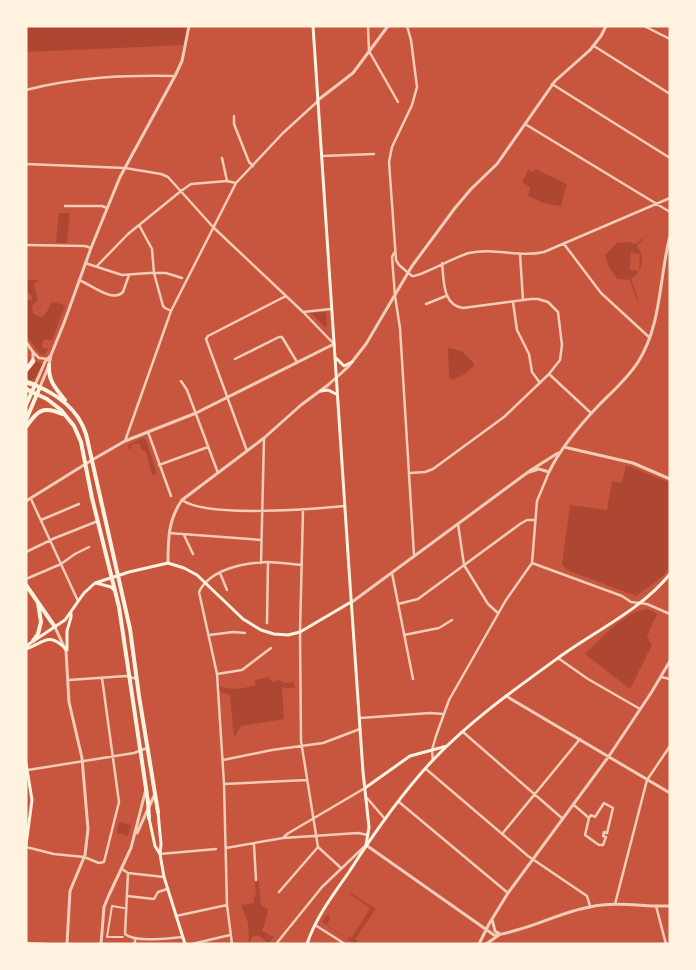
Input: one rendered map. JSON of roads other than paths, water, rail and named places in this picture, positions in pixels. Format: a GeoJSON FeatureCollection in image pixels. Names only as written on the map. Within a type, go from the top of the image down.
{"type":"FeatureCollection","features":[{"type":"Feature","properties":{"kind":"highway"},"geometry":{"type":"LineString","coordinates":[[26,370],[34,361]]}},
{"type":"Feature","properties":{"kind":"highway"},"geometry":{"type":"LineString","coordinates":[[26,382],[37,386]]}},
{"type":"Feature","properties":{"kind":"highway"},"geometry":{"type":"LineString","coordinates":[[26,389],[34,393]]}},
{"type":"Feature","properties":{"kind":"main road"},"geometry":{"type":"LineString","coordinates":[[313,26],[360,728],[367,798],[368,835],[366,845]]}},
{"type":"Feature","properties":{"kind":"main road"},"geometry":{"type":"LineString","coordinates":[[336,357],[344,366],[352,362]]}},
{"type":"Feature","properties":{"kind":"main road"},"geometry":{"type":"LineString","coordinates":[[49,365],[48,373],[51,382],[77,415],[84,429],[92,460],[130,628],[154,796],[158,812],[160,854],[164,877],[185,944]]}},
{"type":"Feature","properties":{"kind":"main road"},"geometry":{"type":"LineString","coordinates":[[26,420],[37,386],[51,392],[68,404]]}},
{"type":"Feature","properties":{"kind":"main road"},"geometry":{"type":"LineString","coordinates":[[321,390],[335,392],[337,397]]}},
{"type":"Feature","properties":{"kind":"main road"},"geometry":{"type":"LineString","coordinates":[[26,405],[34,393]]}},
{"type":"Feature","properties":{"kind":"main road"},"geometry":{"type":"LineString","coordinates":[[34,393],[47,399],[66,415],[79,435],[116,592],[130,676],[149,818],[155,846],[160,854]]}},
{"type":"Feature","properties":{"kind":"main road"},"geometry":{"type":"LineString","coordinates":[[26,427],[33,416],[44,410],[54,410],[66,415]]}},
{"type":"Feature","properties":{"kind":"main road"},"geometry":{"type":"LineString","coordinates":[[26,647],[65,620],[78,601],[96,583],[119,575],[168,563],[190,570],[206,582],[244,619],[256,628],[278,635],[300,632],[352,602]]}},
{"type":"Feature","properties":{"kind":"main road"},"geometry":{"type":"LineString","coordinates":[[307,944],[315,925],[366,845],[432,761],[506,696],[638,604],[670,574]]}},
{"type":"Feature","properties":{"kind":"main road"},"geometry":{"type":"LineString","coordinates":[[96,583],[111,587],[116,592]]}},
{"type":"Feature","properties":{"kind":"main road"},"geometry":{"type":"LineString","coordinates":[[26,585],[55,627]]}},
{"type":"Feature","properties":{"kind":"main road"},"geometry":{"type":"LineString","coordinates":[[33,641],[38,634],[41,622],[38,604]]}},
{"type":"Feature","properties":{"kind":"main road"},"geometry":{"type":"LineString","coordinates":[[26,647],[47,639],[59,642],[66,650],[68,647],[67,630],[71,613]]}},
{"type":"Feature","properties":{"kind":"main road"},"geometry":{"type":"LineString","coordinates":[[365,788],[410,756],[448,746]]}},
{"type":"Feature","properties":{"kind":"main road"},"geometry":{"type":"LineString","coordinates":[[26,763],[32,805],[26,846]]}},
{"type":"Feature","properties":{"kind":"street"},"geometry":{"type":"LineString","coordinates":[[37,386],[49,365],[51,355],[107,208],[125,168],[182,61],[189,26]]}},
{"type":"Feature","properties":{"kind":"street"},"geometry":{"type":"LineString","coordinates":[[368,26],[369,51],[398,102]]}},
{"type":"Feature","properties":{"kind":"street"},"geometry":{"type":"LineString","coordinates":[[125,441],[171,311],[236,183],[283,133],[322,96],[353,73],[388,26]]}},
{"type":"Feature","properties":{"kind":"street"},"geometry":{"type":"LineString","coordinates":[[407,26],[411,40],[417,87],[412,105],[392,147],[389,162],[394,252],[399,265],[412,276],[418,276],[442,263],[471,252],[520,254],[544,252],[670,198]]}},
{"type":"Feature","properties":{"kind":"street"},"geometry":{"type":"LineString","coordinates":[[168,563],[171,520],[182,500],[264,438],[301,404],[336,378],[352,362],[366,344],[408,273],[460,201],[497,164],[552,84],[594,46],[606,26]]}},
{"type":"Feature","properties":{"kind":"street"},"geometry":{"type":"LineString","coordinates":[[644,26],[670,39]]}},
{"type":"Feature","properties":{"kind":"street"},"geometry":{"type":"LineString","coordinates":[[594,46],[670,94]]}},
{"type":"Feature","properties":{"kind":"street"},"geometry":{"type":"LineString","coordinates":[[26,90],[53,83],[104,76],[175,76]]}},
{"type":"Feature","properties":{"kind":"street"},"geometry":{"type":"LineString","coordinates":[[552,84],[670,158]]}},
{"type":"Feature","properties":{"kind":"street"},"geometry":{"type":"LineString","coordinates":[[234,116],[234,124],[252,166]]}},
{"type":"Feature","properties":{"kind":"street"},"geometry":{"type":"LineString","coordinates":[[525,124],[670,212]]}},
{"type":"Feature","properties":{"kind":"street"},"geometry":{"type":"LineString","coordinates":[[322,156],[374,154]]}},
{"type":"Feature","properties":{"kind":"street"},"geometry":{"type":"LineString","coordinates":[[222,158],[227,181]]}},
{"type":"Feature","properties":{"kind":"street"},"geometry":{"type":"LineString","coordinates":[[26,164],[125,168],[161,174],[172,180],[212,227],[303,312],[334,344],[196,413],[125,441],[26,501]]}},
{"type":"Feature","properties":{"kind":"street"},"geometry":{"type":"LineString","coordinates":[[97,266],[139,225],[191,184],[227,181],[236,183]]}},
{"type":"Feature","properties":{"kind":"street"},"geometry":{"type":"LineString","coordinates":[[65,206],[102,206],[107,208]]}},
{"type":"Feature","properties":{"kind":"street"},"geometry":{"type":"LineString","coordinates":[[139,225],[152,249],[154,273],[163,306],[171,311]]}},
{"type":"Feature","properties":{"kind":"street"},"geometry":{"type":"LineString","coordinates":[[352,602],[414,555],[558,453],[591,413],[634,368],[644,353],[657,314],[670,236]]}},
{"type":"Feature","properties":{"kind":"street"},"geometry":{"type":"LineString","coordinates":[[564,244],[601,293],[650,338]]}},
{"type":"Feature","properties":{"kind":"street"},"geometry":{"type":"LineString","coordinates":[[26,245],[85,246],[91,248]]}},
{"type":"Feature","properties":{"kind":"street"},"geometry":{"type":"LineString","coordinates":[[394,252],[392,257],[400,328],[414,555]]}},
{"type":"Feature","properties":{"kind":"street"},"geometry":{"type":"LineString","coordinates":[[520,254],[523,300]]}},
{"type":"Feature","properties":{"kind":"street"},"geometry":{"type":"LineString","coordinates":[[85,263],[115,273],[129,275],[170,273],[182,278]]}},
{"type":"Feature","properties":{"kind":"street"},"geometry":{"type":"LineString","coordinates":[[410,473],[433,469],[504,416],[549,374],[562,355],[559,316],[555,308],[548,302],[538,299],[523,300],[464,308],[452,304],[446,296],[442,263]]}},
{"type":"Feature","properties":{"kind":"street"},"geometry":{"type":"LineString","coordinates":[[79,280],[107,295],[117,296],[123,292],[129,275]]}},
{"type":"Feature","properties":{"kind":"street"},"geometry":{"type":"LineString","coordinates":[[247,451],[206,341],[207,337],[286,296]]}},
{"type":"Feature","properties":{"kind":"street"},"geometry":{"type":"LineString","coordinates":[[426,304],[446,296]]}},
{"type":"Feature","properties":{"kind":"street"},"geometry":{"type":"LineString","coordinates":[[513,302],[517,330],[530,354],[532,372],[540,383]]}},
{"type":"Feature","properties":{"kind":"street"},"geometry":{"type":"LineString","coordinates":[[303,312],[331,309]]}},
{"type":"Feature","properties":{"kind":"street"},"geometry":{"type":"LineString","coordinates":[[235,359],[282,337],[297,363]]}},
{"type":"Feature","properties":{"kind":"street"},"geometry":{"type":"LineString","coordinates":[[26,342],[39,358],[48,359]]}},
{"type":"Feature","properties":{"kind":"street"},"geometry":{"type":"LineString","coordinates":[[26,362],[34,361],[33,352]]}},
{"type":"Feature","properties":{"kind":"street"},"geometry":{"type":"LineString","coordinates":[[237,353],[239,357]]}},
{"type":"Feature","properties":{"kind":"street"},"geometry":{"type":"LineString","coordinates":[[37,386],[51,355]]}},
{"type":"Feature","properties":{"kind":"street"},"geometry":{"type":"LineString","coordinates":[[549,374],[591,413]]}},
{"type":"Feature","properties":{"kind":"street"},"geometry":{"type":"LineString","coordinates":[[181,381],[187,390],[218,473]]}},
{"type":"Feature","properties":{"kind":"street"},"geometry":{"type":"LineString","coordinates":[[148,432],[171,496]]}},
{"type":"Feature","properties":{"kind":"street"},"geometry":{"type":"LineString","coordinates":[[261,563],[264,438]]}},
{"type":"Feature","properties":{"kind":"street"},"geometry":{"type":"LineString","coordinates":[[159,465],[208,447]]}},
{"type":"Feature","properties":{"kind":"street"},"geometry":{"type":"LineString","coordinates":[[564,447],[633,462],[670,479]]}},
{"type":"Feature","properties":{"kind":"street"},"geometry":{"type":"LineString","coordinates":[[432,761],[432,750],[443,714],[498,613],[532,563],[537,501],[558,453]]}},
{"type":"Feature","properties":{"kind":"street"},"geometry":{"type":"LineString","coordinates":[[529,472],[539,469],[549,472]]}},
{"type":"Feature","properties":{"kind":"street"},"geometry":{"type":"LineString","coordinates":[[30,499],[78,601]]}},
{"type":"Feature","properties":{"kind":"street"},"geometry":{"type":"LineString","coordinates":[[182,500],[191,505],[215,509],[263,511],[345,506]]}},
{"type":"Feature","properties":{"kind":"street"},"geometry":{"type":"LineString","coordinates":[[41,520],[79,504]]}},
{"type":"Feature","properties":{"kind":"street"},"geometry":{"type":"LineString","coordinates":[[303,510],[300,632],[302,747],[318,847],[340,868]]}},
{"type":"Feature","properties":{"kind":"street"},"geometry":{"type":"LineString","coordinates":[[398,604],[418,599],[520,524],[527,520],[535,520]]}},
{"type":"Feature","properties":{"kind":"street"},"geometry":{"type":"LineString","coordinates":[[26,552],[50,540],[98,522]]}},
{"type":"Feature","properties":{"kind":"street"},"geometry":{"type":"LineString","coordinates":[[458,524],[464,565],[488,604],[498,613]]}},
{"type":"Feature","properties":{"kind":"street"},"geometry":{"type":"LineString","coordinates":[[169,534],[261,540]]}},
{"type":"Feature","properties":{"kind":"street"},"geometry":{"type":"LineString","coordinates":[[184,534],[193,554]]}},
{"type":"Feature","properties":{"kind":"street"},"geometry":{"type":"LineString","coordinates":[[26,579],[61,564],[89,547]]}},
{"type":"Feature","properties":{"kind":"street"},"geometry":{"type":"LineString","coordinates":[[232,944],[228,905],[223,760],[217,674],[199,596],[200,589],[206,582],[220,573],[233,568],[268,562],[302,566]]}},
{"type":"Feature","properties":{"kind":"street"},"geometry":{"type":"LineString","coordinates":[[267,624],[268,562]]}},
{"type":"Feature","properties":{"kind":"street"},"geometry":{"type":"LineString","coordinates":[[532,563],[622,596],[631,602],[647,604],[670,614]]}},
{"type":"Feature","properties":{"kind":"street"},"geometry":{"type":"LineString","coordinates":[[392,572],[413,679]]}},
{"type":"Feature","properties":{"kind":"street"},"geometry":{"type":"LineString","coordinates":[[220,573],[227,590]]}},
{"type":"Feature","properties":{"kind":"street"},"geometry":{"type":"LineString","coordinates":[[404,635],[439,628],[452,620]]}},
{"type":"Feature","properties":{"kind":"street"},"geometry":{"type":"LineString","coordinates":[[55,627],[66,650],[71,713],[82,762],[88,829],[84,857],[70,891],[68,944]]}},
{"type":"Feature","properties":{"kind":"street"},"geometry":{"type":"LineString","coordinates":[[209,635],[233,632],[245,634]]}},
{"type":"Feature","properties":{"kind":"street"},"geometry":{"type":"LineString","coordinates":[[217,674],[242,670],[271,648]]}},
{"type":"Feature","properties":{"kind":"street"},"geometry":{"type":"LineString","coordinates":[[558,658],[588,679],[640,709]]}},
{"type":"Feature","properties":{"kind":"street"},"geometry":{"type":"LineString","coordinates":[[479,944],[492,918],[508,893],[609,756],[670,661]]}},
{"type":"Feature","properties":{"kind":"street"},"geometry":{"type":"LineString","coordinates":[[69,680],[130,676],[137,679]]}},
{"type":"Feature","properties":{"kind":"street"},"geometry":{"type":"LineString","coordinates":[[661,677],[670,679]]}},
{"type":"Feature","properties":{"kind":"street"},"geometry":{"type":"LineString","coordinates":[[26,846],[54,854],[84,857],[101,864],[105,858],[119,802],[102,678]]}},
{"type":"Feature","properties":{"kind":"street"},"geometry":{"type":"LineString","coordinates":[[506,696],[670,793]]}},
{"type":"Feature","properties":{"kind":"street"},"geometry":{"type":"LineString","coordinates":[[360,718],[430,713],[443,714]]}},
{"type":"Feature","properties":{"kind":"street"},"geometry":{"type":"LineString","coordinates":[[223,760],[272,750],[322,743],[360,728]]}},
{"type":"Feature","properties":{"kind":"street"},"geometry":{"type":"LineString","coordinates":[[463,732],[563,819]]}},
{"type":"Feature","properties":{"kind":"street"},"geometry":{"type":"LineString","coordinates":[[502,834],[580,739]]}},
{"type":"Feature","properties":{"kind":"street"},"geometry":{"type":"LineString","coordinates":[[615,904],[647,780],[670,746]]}},
{"type":"Feature","properties":{"kind":"street"},"geometry":{"type":"LineString","coordinates":[[28,770],[82,762],[147,748]]}},
{"type":"Feature","properties":{"kind":"street"},"geometry":{"type":"LineString","coordinates":[[426,769],[533,860],[587,896],[590,906]]}},
{"type":"Feature","properties":{"kind":"street"},"geometry":{"type":"LineString","coordinates":[[224,784],[307,780]]}},
{"type":"Feature","properties":{"kind":"street"},"geometry":{"type":"LineString","coordinates":[[283,838],[365,788]]}},
{"type":"Feature","properties":{"kind":"street"},"geometry":{"type":"LineString","coordinates":[[135,836],[146,789]]}},
{"type":"Feature","properties":{"kind":"street"},"geometry":{"type":"LineString","coordinates":[[101,944],[104,908],[154,796]]}},
{"type":"Feature","properties":{"kind":"street"},"geometry":{"type":"LineString","coordinates":[[367,798],[385,819]]}},
{"type":"Feature","properties":{"kind":"street"},"geometry":{"type":"LineString","coordinates":[[398,802],[508,893]]}},
{"type":"Feature","properties":{"kind":"street"},"geometry":{"type":"LineString","coordinates":[[604,803],[613,808],[607,833],[604,832],[603,836],[606,837],[603,845],[585,835],[589,818],[591,815],[595,817],[604,803]]}},
{"type":"Feature","properties":{"kind":"street"},"geometry":{"type":"LineString","coordinates":[[574,805],[589,818]]}},
{"type":"Feature","properties":{"kind":"street"},"geometry":{"type":"LineString","coordinates":[[226,848],[283,838],[353,834],[368,835]]}},
{"type":"Feature","properties":{"kind":"street"},"geometry":{"type":"LineString","coordinates":[[254,844],[256,880]]}},
{"type":"Feature","properties":{"kind":"street"},"geometry":{"type":"LineString","coordinates":[[276,944],[312,898],[340,868],[366,845],[494,935],[528,928],[590,906],[615,904],[670,906]]}},
{"type":"Feature","properties":{"kind":"street"},"geometry":{"type":"LineString","coordinates":[[279,892],[318,847]]}},
{"type":"Feature","properties":{"kind":"street"},"geometry":{"type":"LineString","coordinates":[[160,854],[216,849]]}},
{"type":"Feature","properties":{"kind":"street"},"geometry":{"type":"LineString","coordinates":[[122,869],[128,873],[164,877]]}},
{"type":"Feature","properties":{"kind":"street"},"geometry":{"type":"LineString","coordinates":[[128,873],[124,934],[135,938],[183,937]]}},
{"type":"Feature","properties":{"kind":"street"},"geometry":{"type":"LineString","coordinates":[[127,896],[154,899],[158,892],[167,889]]}},
{"type":"Feature","properties":{"kind":"street"},"geometry":{"type":"LineString","coordinates":[[176,916],[228,905]]}},
{"type":"Feature","properties":{"kind":"street"},"geometry":{"type":"LineString","coordinates":[[123,937],[107,937],[112,906],[124,908]]}},
{"type":"Feature","properties":{"kind":"street"},"geometry":{"type":"LineString","coordinates":[[656,906],[666,944]]}},
{"type":"Feature","properties":{"kind":"street"},"geometry":{"type":"LineString","coordinates":[[492,918],[495,931],[501,934]]}},
{"type":"Feature","properties":{"kind":"street"},"geometry":{"type":"LineString","coordinates":[[315,925],[345,944]]}},
{"type":"Feature","properties":{"kind":"street"},"geometry":{"type":"LineString","coordinates":[[486,944],[501,934]]}},
{"type":"Feature","properties":{"kind":"street"},"geometry":{"type":"LineString","coordinates":[[192,944],[230,935]]}},
{"type":"Feature","properties":{"kind":"street"},"geometry":{"type":"LineString","coordinates":[[135,938],[135,944]]}},
{"type":"Feature","properties":{"kind":"street"},"geometry":{"type":"LineString","coordinates":[[26,943],[46,944]]}}]}
